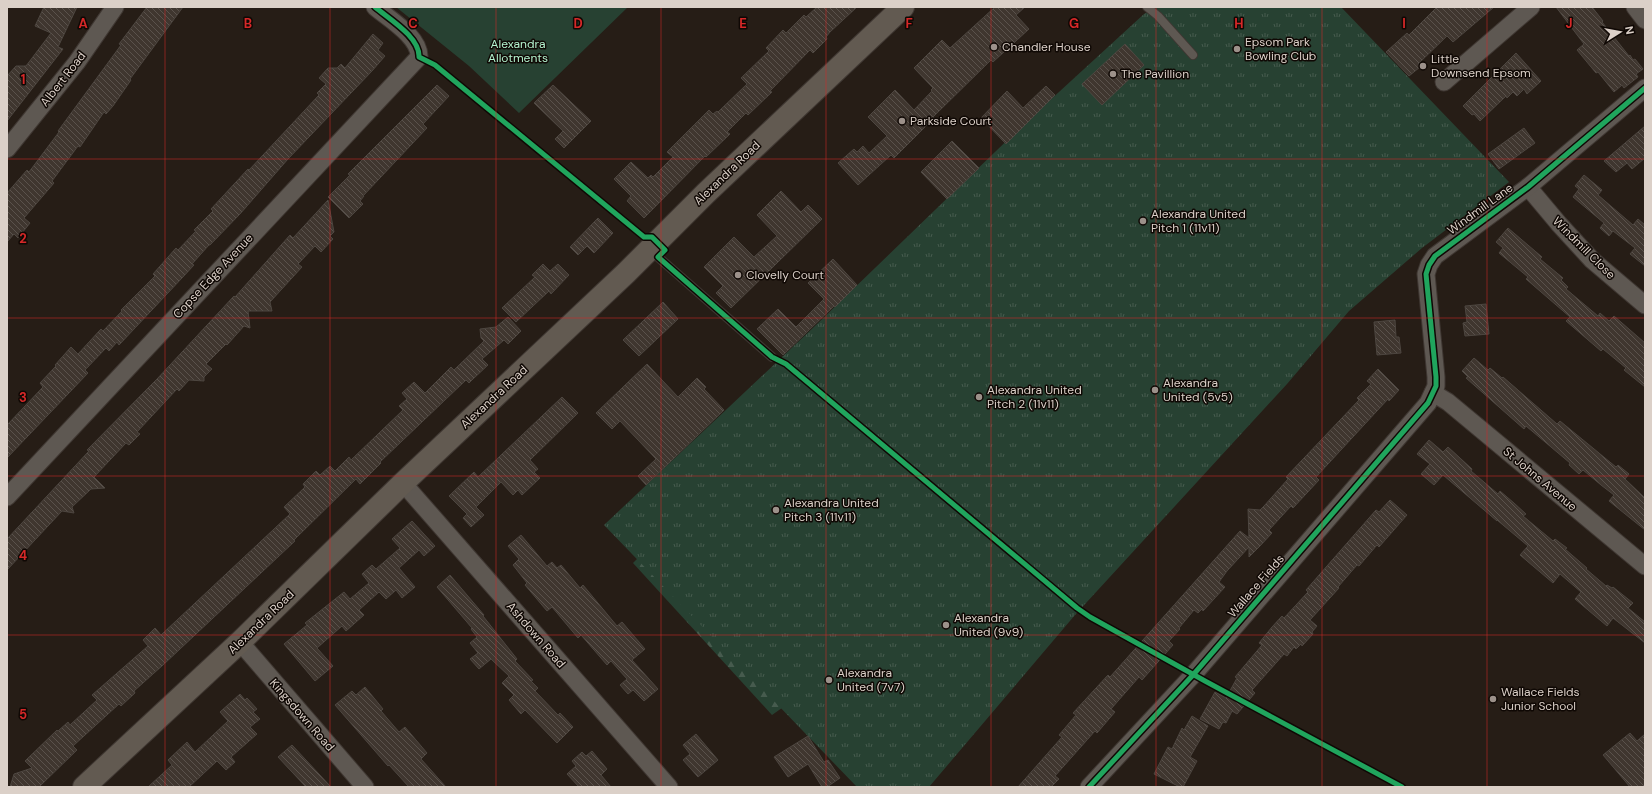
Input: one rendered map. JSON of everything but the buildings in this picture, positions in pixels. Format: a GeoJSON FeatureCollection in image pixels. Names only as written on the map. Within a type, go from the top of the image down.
{"type":"FeatureCollection","features":[{"type":"Feature","properties":{"kind":"main road","name":"Alexandra Road"},"geometry":{"type":"LineString","coordinates":[[84,787],[240,642],[403,483],[626,273],[706,193],[903,7]]}},
{"type":"Feature","properties":{"kind":"street","name":"Albert Road"},"geometry":{"type":"LineString","coordinates":[[7,149],[77,62],[115,7]]}},
{"type":"Feature","properties":{"kind":"street","name":"Copse Edge Avenue"},"geometry":{"type":"LineString","coordinates":[[7,497],[420,57],[420,50],[414,40],[375,7]]}},
{"type":"Feature","properties":{"kind":"street"},"geometry":{"type":"LineString","coordinates":[[1444,82],[1530,7]]}},
{"type":"Feature","properties":{"kind":"street"},"geometry":{"type":"LineString","coordinates":[[1635,7],[1645,20]]}},
{"type":"Feature","properties":{"kind":"street","name":"Windmill Lane"},"geometry":{"type":"LineString","coordinates":[[1433,393],[1436,378],[1426,274],[1429,265],[1442,250],[1528,187],[1645,88]]}},
{"type":"Feature","properties":{"kind":"street","name":"Windmill Close"},"geometry":{"type":"LineString","coordinates":[[1528,187],[1592,260],[1645,305]]}},
{"type":"Feature","properties":{"kind":"street","name":"St Johns Avenue"},"geometry":{"type":"LineString","coordinates":[[1433,393],[1448,402],[1645,566]]}},
{"type":"Feature","properties":{"kind":"street","name":"Wallace Fields"},"geometry":{"type":"LineString","coordinates":[[1089,787],[1193,675],[1416,418],[1428,403],[1433,393]]}},
{"type":"Feature","properties":{"kind":"street","name":"Ashdown Road"},"geometry":{"type":"LineString","coordinates":[[403,483],[669,787]]}},
{"type":"Feature","properties":{"kind":"street","name":"Kingsdown Road"},"geometry":{"type":"LineString","coordinates":[[240,642],[365,787]]}},
{"type":"Feature","properties":{"kind":"lane"},"geometry":{"type":"LineString","coordinates":[[1147,7],[1158,16],[1193,55]]}},
{"type":"Feature","properties":{"kind":"lane"},"geometry":{"type":"LineString","coordinates":[[658,257],[772,357]]}},
{"type":"Feature","properties":{"kind":"green space","name":"Alexandra Allotments"},"geometry":{"type":"Polygon","coordinates":[[[396,7],[628,7],[519,113],[469,66],[396,7]]]}},
{"type":"Feature","properties":{"kind":"green space"},"geometry":{"type":"Polygon","coordinates":[[[1156,7],[1341,7],[1509,182],[1422,248],[1349,311],[1287,384],[1075,615],[929,787],[857,787],[604,525],[816,325],[1023,125],[1144,14],[1156,7]]]}},
{"type":"Feature","properties":{"kind":"green space"},"geometry":{"type":"Polygon","coordinates":[[[654,542],[796,698],[772,715],[633,563],[654,542]]]}},
{"type":"Feature","properties":{"kind":"cycle path"},"geometry":{"type":"LineString","coordinates":[[375,7],[403,29],[415,42],[419,57],[435,65],[644,237],[652,237],[665,250],[658,257],[772,357],[786,364],[1077,608],[1090,617],[1205,681],[1402,787]]}},
{"type":"Feature","properties":{"kind":"cycle path"},"geometry":{"type":"LineString","coordinates":[[1089,787],[1193,675],[1428,403],[1436,386],[1436,377],[1426,274],[1429,265],[1435,256],[1528,187],[1645,88]]}},
{"type":"Feature","properties":{"kind":"place","name":"Chandler House"},"geometry":{"type":"Point","coordinates":[994,47]}},
{"type":"Feature","properties":{"kind":"place","name":"Epsom Park Bowling Club"},"geometry":{"type":"Point","coordinates":[1237,49]}},
{"type":"Feature","properties":{"kind":"place","name":"Little Downsend Epsom"},"geometry":{"type":"Point","coordinates":[1423,66]}},
{"type":"Feature","properties":{"kind":"place","name":"The Pavillion"},"geometry":{"type":"Point","coordinates":[1113,74]}},
{"type":"Feature","properties":{"kind":"place","name":"Parkside Court"},"geometry":{"type":"Point","coordinates":[902,121]}},
{"type":"Feature","properties":{"kind":"place","name":"Alexandra United Pitch 1 (11v11)"},"geometry":{"type":"Point","coordinates":[1143,221]}},
{"type":"Feature","properties":{"kind":"place","name":"Clovelly Court"},"geometry":{"type":"Point","coordinates":[738,275]}},
{"type":"Feature","properties":{"kind":"place","name":"Alexandra United (5v5)"},"geometry":{"type":"Point","coordinates":[1155,390]}},
{"type":"Feature","properties":{"kind":"place","name":"Alexandra United Pitch 2 (11v11)"},"geometry":{"type":"Point","coordinates":[979,397]}},
{"type":"Feature","properties":{"kind":"place","name":"Alexandra United Pitch 3 (11v11)"},"geometry":{"type":"Point","coordinates":[776,510]}},
{"type":"Feature","properties":{"kind":"place","name":"Alexandra United (9v9)"},"geometry":{"type":"Point","coordinates":[946,625]}},
{"type":"Feature","properties":{"kind":"place","name":"Alexandra United (7v7)"},"geometry":{"type":"Point","coordinates":[829,680]}},
{"type":"Feature","properties":{"kind":"place","name":"Wallace Fields Junior School"},"geometry":{"type":"Point","coordinates":[1493,699]}}]}
